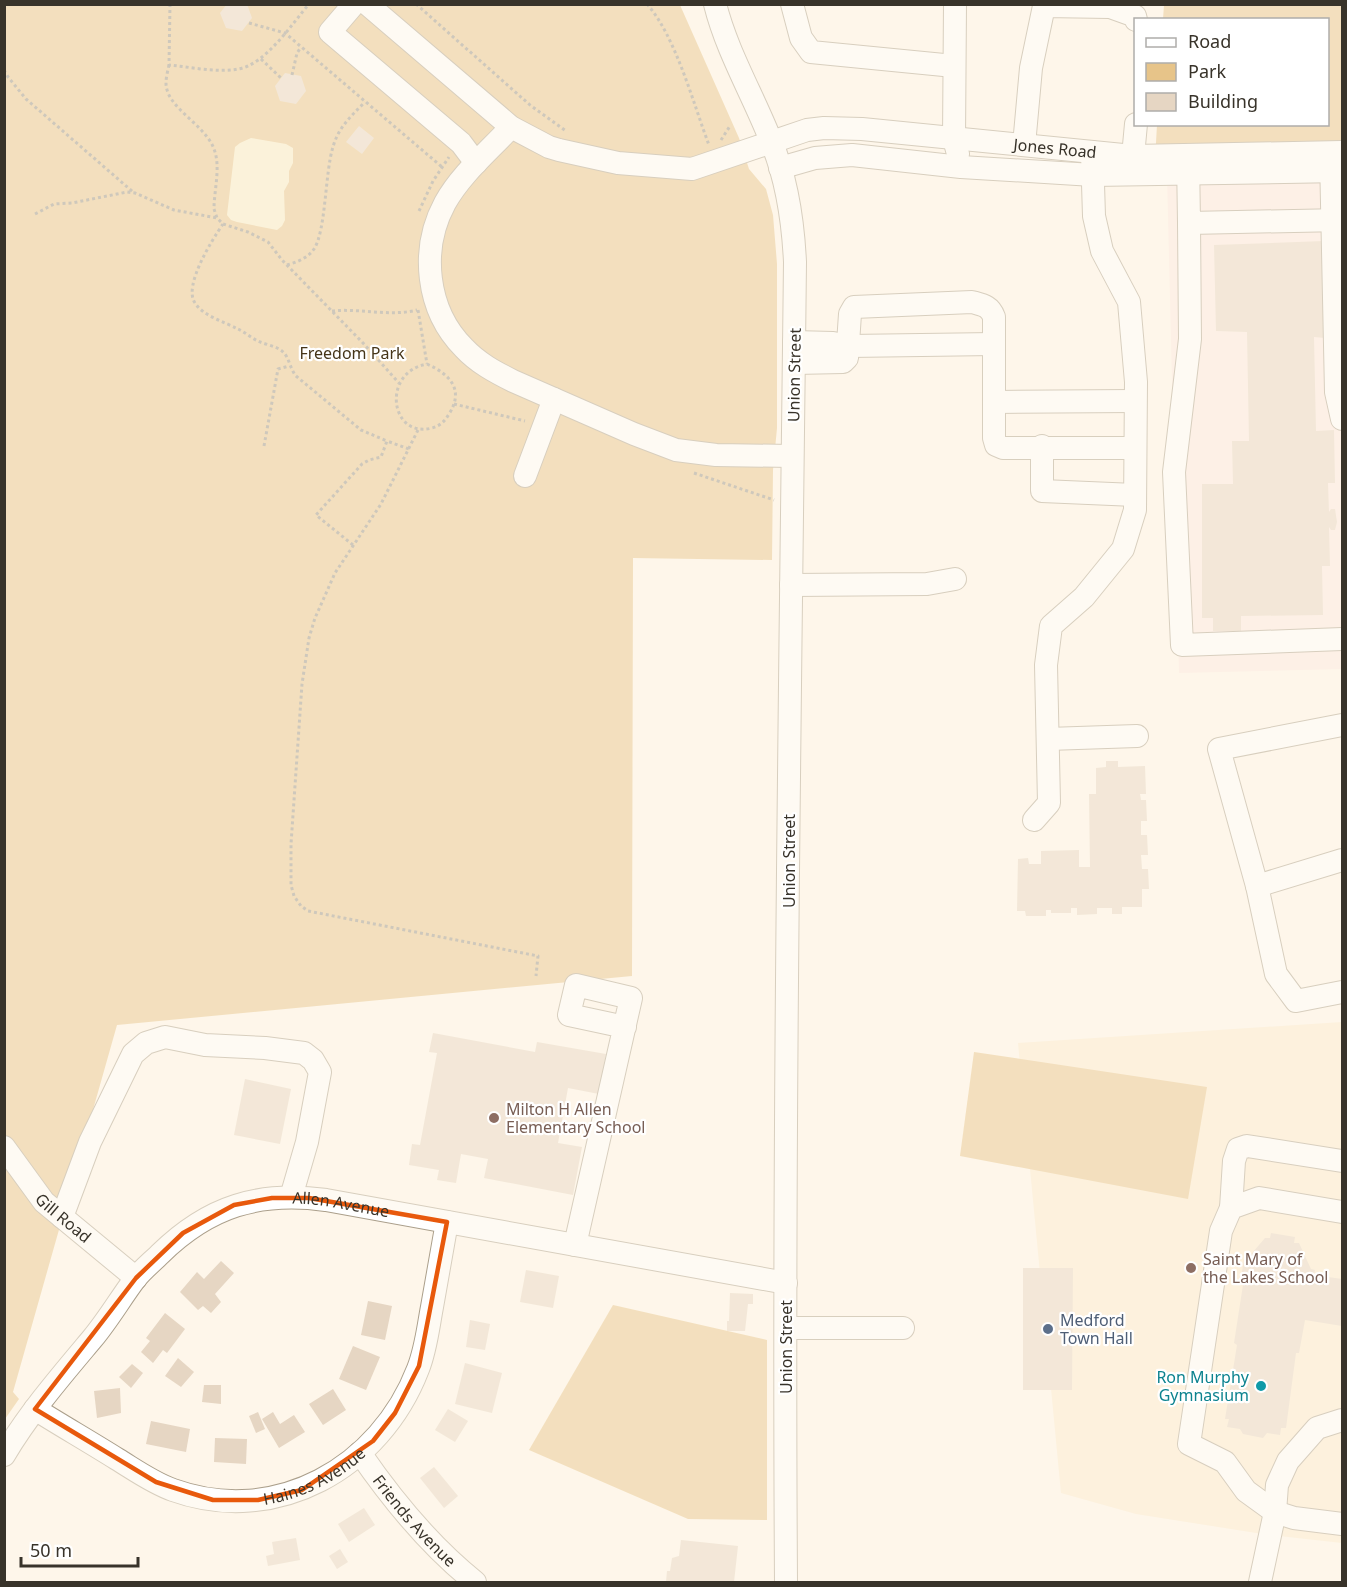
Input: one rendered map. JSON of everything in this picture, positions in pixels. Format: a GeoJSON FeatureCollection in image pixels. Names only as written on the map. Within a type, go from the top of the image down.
{"type":"FeatureCollection","features":[{"type":"Feature","properties":{"kind":"street"},"geometry":{"type":"LineString","coordinates":[[354,4],[330,32],[461,143],[476,163]]}},
{"type":"Feature","properties":{"kind":"street","name":"Jones Road"},"geometry":{"type":"LineString","coordinates":[[368,4],[511,127],[549,147],[618,163],[682,169],[705,166],[807,130],[824,128],[862,129],[1024,145],[1092,163],[1133,156],[1188,164]]}},
{"type":"Feature","properties":{"kind":"street","name":"Union Street"},"geometry":{"type":"LineString","coordinates":[[715,4],[731,50],[772,142],[792,217],[794,239],[790,585],[786,1582]]}},
{"type":"Feature","properties":{"kind":"street"},"geometry":{"type":"LineString","coordinates":[[792,4],[801,38],[811,52],[954,66]]}},
{"type":"Feature","properties":{"kind":"street"},"geometry":{"type":"LineString","coordinates":[[955,4],[954,139],[961,167]]}},
{"type":"Feature","properties":{"kind":"street"},"geometry":{"type":"LineString","coordinates":[[1024,145],[1031,68],[1044,6],[1110,7],[1136,18]]}},
{"type":"Feature","properties":{"kind":"street"},"geometry":{"type":"LineString","coordinates":[[1133,156],[1136,126]]}},
{"type":"Feature","properties":{"kind":"street"},"geometry":{"type":"LineString","coordinates":[[511,127],[458,184],[446,201],[434,232],[429,267],[437,303],[453,336],[477,360],[513,381],[676,450],[716,456],[792,456]]}},
{"type":"Feature","properties":{"kind":"street","name":"Jones Road"},"geometry":{"type":"LineString","coordinates":[[780,168],[815,158],[852,155],[961,167],[1092,163],[1337,161]]}},
{"type":"Feature","properties":{"kind":"street"},"geometry":{"type":"LineString","coordinates":[[1337,161],[1339,361],[1336,392],[1342,412]]}},
{"type":"Feature","properties":{"kind":"street"},"geometry":{"type":"LineString","coordinates":[[1034,820],[1049,803],[1046,665],[1051,626],[1084,597],[1123,549],[1135,510],[1136,401],[1129,302],[1102,251],[1094,216],[1092,163]]}},
{"type":"Feature","properties":{"kind":"street"},"geometry":{"type":"LineString","coordinates":[[1188,164],[1190,339],[1174,472],[1182,645],[1342,639]]}},
{"type":"Feature","properties":{"kind":"street"},"geometry":{"type":"LineString","coordinates":[[1190,223],[1337,220]]}},
{"type":"Feature","properties":{"kind":"street"},"geometry":{"type":"LineString","coordinates":[[794,352],[843,362],[847,358],[850,314],[854,307],[972,302],[985,305],[992,310],[994,317],[994,438],[996,445],[1003,448],[1042,446],[1135,448]]}},
{"type":"Feature","properties":{"kind":"street"},"geometry":{"type":"LineString","coordinates":[[849,346],[994,344]]}},
{"type":"Feature","properties":{"kind":"street"},"geometry":{"type":"LineString","coordinates":[[525,476],[554,399]]}},
{"type":"Feature","properties":{"kind":"street"},"geometry":{"type":"LineString","coordinates":[[994,402],[1136,401]]}},
{"type":"Feature","properties":{"kind":"street"},"geometry":{"type":"LineString","coordinates":[[1042,446],[1042,491],[1135,495]]}},
{"type":"Feature","properties":{"kind":"street"},"geometry":{"type":"LineString","coordinates":[[790,585],[927,584],[955,579]]}},
{"type":"Feature","properties":{"kind":"street"},"geometry":{"type":"LineString","coordinates":[[1342,725],[1219,749],[1257,886],[1276,974],[1296,1001],[1342,992]]}},
{"type":"Feature","properties":{"kind":"street"},"geometry":{"type":"LineString","coordinates":[[1048,739],[1137,736]]}},
{"type":"Feature","properties":{"kind":"street"},"geometry":{"type":"LineString","coordinates":[[1257,886],[1342,860]]}},
{"type":"Feature","properties":{"kind":"street"},"geometry":{"type":"LineString","coordinates":[[575,1245],[625,1028]]}},
{"type":"Feature","properties":{"kind":"street"},"geometry":{"type":"LineString","coordinates":[[62,1217],[90,1142],[134,1054],[146,1043],[165,1037],[205,1045],[265,1048],[304,1053],[313,1060],[320,1072],[307,1142],[291,1197]]}},
{"type":"Feature","properties":{"kind":"street"},"geometry":{"type":"LineString","coordinates":[[1342,1161],[1247,1146],[1238,1149],[1234,1161],[1232,1208],[1221,1231],[1189,1444],[1225,1462],[1246,1491],[1275,1512],[1293,1518],[1342,1524]]}},
{"type":"Feature","properties":{"kind":"street","name":"Gill Road"},"geometry":{"type":"LineString","coordinates":[[4,1147],[44,1202],[136,1278]]}},
{"type":"Feature","properties":{"kind":"street","name":"Allen Avenue"},"geometry":{"type":"LineString","coordinates":[[4,1455],[35,1409],[104,1323],[136,1278],[183,1233],[216,1213],[253,1201],[291,1197],[348,1203],[786,1283]]}},
{"type":"Feature","properties":{"kind":"street"},"geometry":{"type":"LineString","coordinates":[[1232,1208],[1259,1198],[1342,1212]]}},
{"type":"Feature","properties":{"kind":"street","name":"Haines Avenue"},"geometry":{"type":"LineString","coordinates":[[35,1409],[156,1482],[184,1494],[213,1500],[251,1501],[288,1494],[316,1484],[360,1454],[395,1413],[413,1382],[424,1349],[447,1222]]}},
{"type":"Feature","properties":{"kind":"street"},"geometry":{"type":"LineString","coordinates":[[786,1328],[903,1328]]}},
{"type":"Feature","properties":{"kind":"street"},"geometry":{"type":"LineString","coordinates":[[1260,1582],[1275,1512],[1277,1485],[1287,1461],[1317,1428],[1342,1420]]}},
{"type":"Feature","properties":{"kind":"street","name":"Friends Avenue"},"geometry":{"type":"LineString","coordinates":[[360,1454],[426,1537],[446,1558],[475,1582]]}},
{"type":"Feature","properties":{"kind":"path"},"geometry":{"type":"LineString","coordinates":[[170,4],[169,65],[166,84],[168,94],[173,102],[201,129],[215,151],[214,209],[217,218],[222,224],[248,231],[268,242],[399,383]]}},
{"type":"Feature","properties":{"kind":"path"},"geometry":{"type":"LineString","coordinates":[[169,65],[231,70],[249,66],[285,33],[309,4]]}},
{"type":"Feature","properties":{"kind":"path"},"geometry":{"type":"LineString","coordinates":[[416,4],[530,105],[569,132]]}},
{"type":"Feature","properties":{"kind":"path"},"geometry":{"type":"LineString","coordinates":[[647,4],[655,13],[671,41],[710,149],[718,143],[730,126]]}},
{"type":"Feature","properties":{"kind":"path"},"geometry":{"type":"LineString","coordinates":[[249,23],[285,33],[442,167]]}},
{"type":"Feature","properties":{"kind":"path"},"geometry":{"type":"LineString","coordinates":[[292,75],[301,46]]}},
{"type":"Feature","properties":{"kind":"path"},"geometry":{"type":"LineString","coordinates":[[260,58],[281,78]]}},
{"type":"Feature","properties":{"kind":"path"},"geometry":{"type":"LineString","coordinates":[[4,70],[26,99],[135,193],[168,208],[217,218]]}},
{"type":"Feature","properties":{"kind":"path"},"geometry":{"type":"LineString","coordinates":[[287,265],[299,261],[314,249],[319,239],[333,147],[344,123],[364,102]]}},
{"type":"Feature","properties":{"kind":"path"},"geometry":{"type":"LineString","coordinates":[[35,214],[54,204],[72,203],[127,192],[135,193]]}},
{"type":"Feature","properties":{"kind":"path"},"geometry":{"type":"LineString","coordinates":[[222,224],[191,285],[192,299],[199,308],[261,343],[282,351],[296,376],[361,430],[409,449]]}},
{"type":"Feature","properties":{"kind":"path"},"geometry":{"type":"LineString","coordinates":[[332,311],[348,310],[384,314],[418,310]]}},
{"type":"Feature","properties":{"kind":"path"},"geometry":{"type":"LineString","coordinates":[[427,364],[448,375],[453,384],[454,404],[445,421],[437,427],[418,430],[399,413],[396,404],[399,383],[411,369],[427,364]]}},
{"type":"Feature","properties":{"kind":"path"},"geometry":{"type":"LineString","coordinates":[[264,446],[278,369],[289,366]]}},
{"type":"Feature","properties":{"kind":"path"},"geometry":{"type":"LineString","coordinates":[[418,430],[381,504],[335,573],[315,618],[305,661],[291,844],[291,885],[294,896],[308,911],[538,956],[536,976]]}},
{"type":"Feature","properties":{"kind":"path"},"geometry":{"type":"LineString","coordinates":[[353,545],[316,515],[362,464],[381,457],[387,441]]}},
{"type":"Feature","properties":{"kind":"highlighted area"},"geometry":{"type":"Polygon","coordinates":[[[272,1198],[309,1198],[447,1222],[419,1366],[395,1413],[373,1441],[302,1490],[258,1500],[213,1500],[156,1482],[35,1409],[136,1278],[183,1233],[234,1205],[272,1198]]]}},
{"type":"Feature","properties":{"kind":"shaded area"},"geometry":{"type":"Polygon","coordinates":[[[1342,171],[1342,669],[1179,673],[1167,174],[1342,171]]]}},
{"type":"Feature","properties":{"kind":"shaded area","name":"Saint Mary of the Lakes School"},"geometry":{"type":"Polygon","coordinates":[[[1342,1022],[1342,1543],[1269,1535],[1136,1514],[1061,1493],[1018,1043],[1342,1022]]]}},
{"type":"Feature","properties":{"kind":"green space","name":"Freedom Park"},"geometry":{"type":"Polygon","coordinates":[[[5,5],[680,5],[739,138],[749,169],[766,189],[773,215],[777,264],[777,428],[773,470],[772,560],[633,558],[632,976],[117,1025],[13,1392],[19,1399],[5,1419],[5,5]]]}},
{"type":"Feature","properties":{"kind":"green space"},"geometry":{"type":"Polygon","coordinates":[[[1164,5],[1342,5],[1342,160],[1155,160],[1157,126],[1329,126],[1329,18],[1163,18],[1164,5]]]}},
{"type":"Feature","properties":{"kind":"green space"},"geometry":{"type":"Polygon","coordinates":[[[974,1052],[1207,1087],[1188,1199],[960,1156],[974,1052]]]}},
{"type":"Feature","properties":{"kind":"green space"},"geometry":{"type":"Polygon","coordinates":[[[613,1305],[767,1340],[767,1520],[688,1519],[529,1450],[613,1305]]]}},
{"type":"Feature","properties":{"kind":"sand"},"geometry":{"type":"Polygon","coordinates":[[[251,138],[286,144],[293,148],[293,163],[289,171],[289,182],[284,191],[285,220],[277,230],[237,222],[231,220],[227,215],[235,147],[251,138]]]}},
{"type":"Feature","properties":{"kind":"building"},"geometry":{"type":"Polygon","coordinates":[[[227,4],[247,4],[252,18],[242,31],[226,28],[220,13],[227,4]]]}},
{"type":"Feature","properties":{"kind":"building"},"geometry":{"type":"Polygon","coordinates":[[[285,73],[301,76],[306,91],[296,104],[280,101],[275,86],[285,73]]]}},
{"type":"Feature","properties":{"kind":"building"},"geometry":{"type":"Polygon","coordinates":[[[359,126],[374,138],[362,154],[346,142],[359,126]]]}},
{"type":"Feature","properties":{"kind":"building"},"geometry":{"type":"Polygon","coordinates":[[[1324,241],[1325,338],[1314,337],[1316,431],[1334,430],[1335,483],[1328,483],[1329,512],[1335,509],[1337,522],[1335,530],[1329,527],[1330,566],[1322,566],[1323,615],[1241,616],[1241,631],[1213,631],[1213,618],[1202,618],[1202,484],[1233,484],[1232,441],[1249,441],[1247,332],[1216,331],[1214,245],[1324,241]]]}},
{"type":"Feature","properties":{"kind":"building"},"geometry":{"type":"Polygon","coordinates":[[[1106,761],[1118,761],[1118,767],[1145,766],[1146,794],[1140,794],[1141,800],[1146,800],[1147,821],[1141,821],[1141,835],[1147,835],[1148,855],[1141,855],[1142,869],[1148,869],[1149,889],[1142,889],[1142,907],[1122,907],[1122,914],[1112,914],[1112,908],[1097,908],[1097,914],[1077,915],[1077,908],[1071,908],[1071,913],[1051,913],[1051,910],[1046,910],[1046,916],[1026,916],[1025,911],[1017,911],[1018,859],[1028,858],[1029,864],[1041,864],[1041,851],[1079,850],[1079,867],[1090,867],[1089,794],[1096,794],[1096,768],[1106,767],[1106,761]]]}},
{"type":"Feature","properties":{"kind":"building","name":"Milton H Allen Elementary School"},"geometry":{"type":"Polygon","coordinates":[[[433,1033],[535,1052],[537,1042],[606,1054],[599,1094],[568,1088],[558,1143],[582,1147],[573,1195],[484,1178],[488,1159],[461,1154],[456,1183],[437,1180],[439,1170],[409,1165],[412,1144],[420,1145],[437,1053],[429,1052],[433,1033]]]}},
{"type":"Feature","properties":{"kind":"building"},"geometry":{"type":"Polygon","coordinates":[[[245,1079],[291,1089],[280,1144],[234,1135],[245,1079]]]}},
{"type":"Feature","properties":{"kind":"building"},"geometry":{"type":"Polygon","coordinates":[[[1271,1233],[1295,1237],[1294,1243],[1299,1243],[1311,1269],[1315,1270],[1314,1275],[1342,1279],[1342,1326],[1305,1320],[1299,1353],[1296,1353],[1286,1428],[1281,1428],[1280,1435],[1267,1433],[1263,1438],[1243,1434],[1240,1429],[1227,1427],[1229,1419],[1225,1419],[1237,1345],[1234,1343],[1245,1272],[1242,1272],[1244,1258],[1247,1259],[1265,1238],[1270,1238],[1271,1233]]]}},
{"type":"Feature","properties":{"kind":"building"},"geometry":{"type":"Polygon","coordinates":[[[221,1261],[234,1273],[215,1294],[221,1302],[211,1313],[203,1306],[198,1310],[180,1292],[197,1272],[204,1279],[221,1261]]]}},
{"type":"Feature","properties":{"kind":"building","name":"Medford Town Hall"},"geometry":{"type":"Polygon","coordinates":[[[1023,1268],[1073,1268],[1072,1390],[1023,1390],[1023,1268]]]}},
{"type":"Feature","properties":{"kind":"building"},"geometry":{"type":"Polygon","coordinates":[[[526,1270],[559,1276],[553,1308],[520,1302],[526,1270]]]}},
{"type":"Feature","properties":{"kind":"building"},"geometry":{"type":"Polygon","coordinates":[[[730,1293],[753,1294],[753,1304],[748,1304],[745,1331],[727,1331],[730,1293]]]}},
{"type":"Feature","properties":{"kind":"building"},"geometry":{"type":"Polygon","coordinates":[[[368,1301],[392,1306],[385,1340],[361,1335],[368,1301]]]}},
{"type":"Feature","properties":{"kind":"building"},"geometry":{"type":"Polygon","coordinates":[[[165,1313],[185,1329],[167,1353],[163,1350],[153,1363],[141,1352],[150,1341],[146,1338],[165,1313]]]}},
{"type":"Feature","properties":{"kind":"building"},"geometry":{"type":"Polygon","coordinates":[[[470,1320],[490,1324],[485,1350],[466,1347],[470,1320]]]}},
{"type":"Feature","properties":{"kind":"building"},"geometry":{"type":"Polygon","coordinates":[[[353,1346],[380,1357],[366,1390],[339,1379],[353,1346]]]}},
{"type":"Feature","properties":{"kind":"building"},"geometry":{"type":"Polygon","coordinates":[[[178,1358],[194,1372],[181,1387],[165,1376],[178,1358]]]}},
{"type":"Feature","properties":{"kind":"building"},"geometry":{"type":"Polygon","coordinates":[[[465,1363],[502,1373],[492,1413],[455,1404],[465,1363]]]}},
{"type":"Feature","properties":{"kind":"building"},"geometry":{"type":"Polygon","coordinates":[[[132,1364],[143,1373],[131,1388],[119,1377],[132,1364]]]}},
{"type":"Feature","properties":{"kind":"building"},"geometry":{"type":"Polygon","coordinates":[[[204,1385],[221,1385],[221,1404],[202,1402],[204,1385]]]}},
{"type":"Feature","properties":{"kind":"building"},"geometry":{"type":"Polygon","coordinates":[[[120,1388],[121,1413],[97,1418],[94,1391],[120,1388]]]}},
{"type":"Feature","properties":{"kind":"building"},"geometry":{"type":"Polygon","coordinates":[[[333,1389],[346,1410],[323,1425],[309,1404],[333,1389]]]}},
{"type":"Feature","properties":{"kind":"building"},"geometry":{"type":"Polygon","coordinates":[[[448,1409],[468,1421],[455,1442],[435,1430],[448,1409]]]}},
{"type":"Feature","properties":{"kind":"building"},"geometry":{"type":"Polygon","coordinates":[[[258,1412],[265,1429],[256,1433],[249,1416],[258,1412]]]}},
{"type":"Feature","properties":{"kind":"building"},"geometry":{"type":"Polygon","coordinates":[[[273,1412],[280,1424],[294,1415],[305,1432],[279,1448],[262,1419],[273,1412]]]}},
{"type":"Feature","properties":{"kind":"building"},"geometry":{"type":"Polygon","coordinates":[[[151,1421],[190,1429],[186,1452],[146,1444],[151,1421]]]}},
{"type":"Feature","properties":{"kind":"building"},"geometry":{"type":"Polygon","coordinates":[[[215,1438],[247,1439],[246,1464],[214,1462],[215,1438]]]}},
{"type":"Feature","properties":{"kind":"building"},"geometry":{"type":"Polygon","coordinates":[[[434,1467],[458,1496],[444,1508],[420,1478],[434,1467]]]}},
{"type":"Feature","properties":{"kind":"building"},"geometry":{"type":"Polygon","coordinates":[[[364,1508],[375,1525],[349,1542],[338,1524],[364,1508]]]}},
{"type":"Feature","properties":{"kind":"building"},"geometry":{"type":"Polygon","coordinates":[[[296,1538],[300,1560],[268,1566],[266,1556],[274,1554],[272,1542],[296,1538]]]}},
{"type":"Feature","properties":{"kind":"building"},"geometry":{"type":"Polygon","coordinates":[[[681,1540],[738,1546],[734,1582],[666,1582],[672,1558],[679,1556],[681,1540]]]}},
{"type":"Feature","properties":{"kind":"building"},"geometry":{"type":"Polygon","coordinates":[[[340,1549],[348,1562],[337,1569],[329,1556],[340,1549]]]}},
{"type":"Feature","properties":{"kind":"place","name":"Milton H Allen Elementary School"},"geometry":{"type":"Point","coordinates":[494,1118]}},
{"type":"Feature","properties":{"kind":"place","name":"Saint Mary of the Lakes School"},"geometry":{"type":"Point","coordinates":[1191,1268]}},
{"type":"Feature","properties":{"kind":"place","name":"Medford Town Hall"},"geometry":{"type":"Point","coordinates":[1048,1329]}},
{"type":"Feature","properties":{"kind":"place","name":"Ron Murphy Gymnasium"},"geometry":{"type":"Point","coordinates":[1261,1386]}}]}
